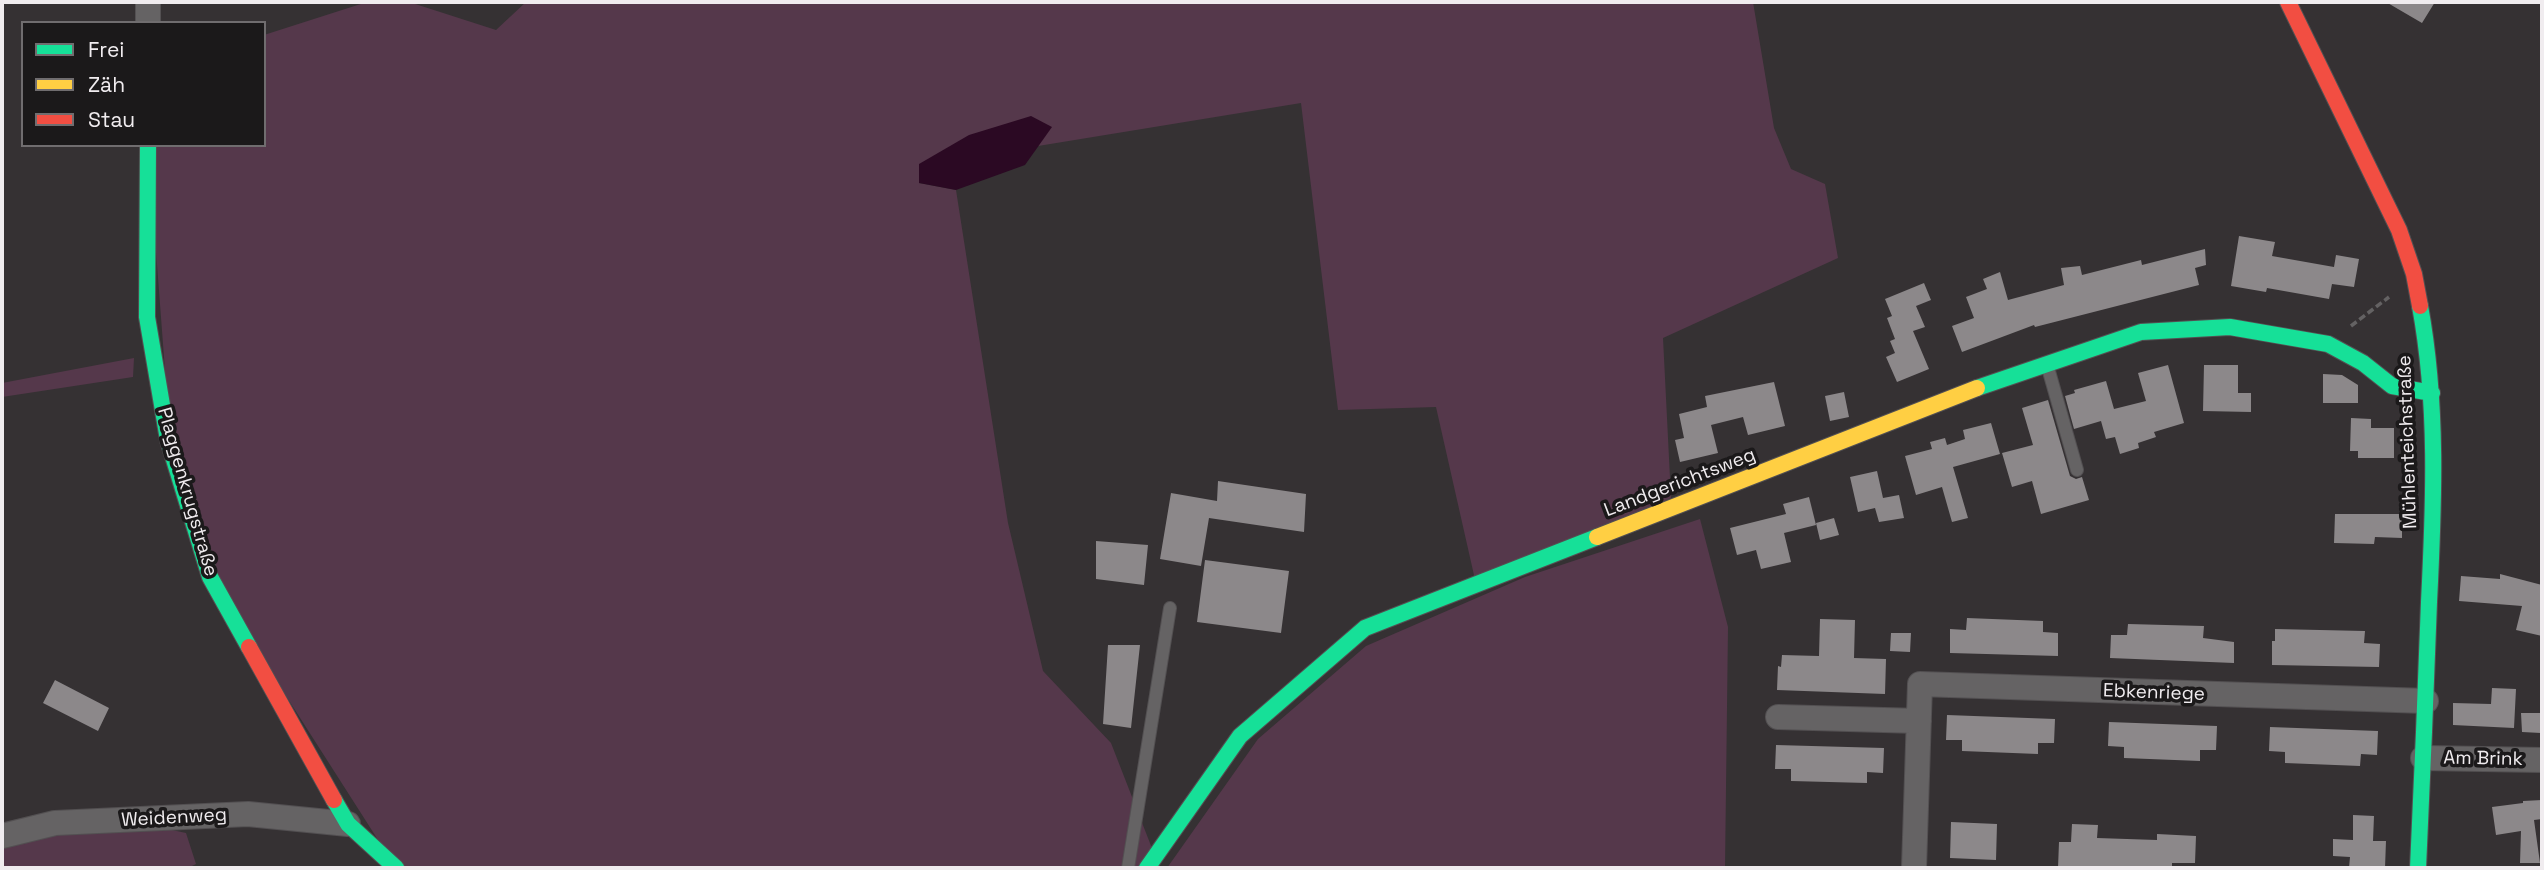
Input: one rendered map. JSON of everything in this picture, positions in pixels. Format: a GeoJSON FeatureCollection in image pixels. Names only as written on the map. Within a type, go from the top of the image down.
{"type":"FeatureCollection","features":[{"type":"Feature","properties":{"kind":"street"},"geometry":{"type":"LineString","coordinates":[[148,2],[148,21]]}},
{"type":"Feature","properties":{"kind":"street","name":"Mühlenteichstraße"},"geometry":{"type":"LineString","coordinates":[[2288,2],[2399,230],[2414,274],[2429,356],[2433,515],[2418,868]]}},
{"type":"Feature","properties":{"kind":"street","name":"Plaggenkrugstraße"},"geometry":{"type":"LineString","coordinates":[[148,147],[148,317],[156,377],[171,450],[209,577],[348,824],[396,868]]}},
{"type":"Feature","properties":{"kind":"street","name":"Landgerichtsweg"},"geometry":{"type":"LineString","coordinates":[[1147,868],[1240,736],[1365,628],[1980,387],[2141,332],[2230,327],[2328,344],[2363,363],[2392,386],[2432,393]]}},
{"type":"Feature","properties":{"kind":"street","name":"Ebkenriege"},"geometry":{"type":"LineString","coordinates":[[1914,868],[1920,684],[2426,701]]}},
{"type":"Feature","properties":{"kind":"street"},"geometry":{"type":"LineString","coordinates":[[1778,717],[1919,721]]}},
{"type":"Feature","properties":{"kind":"street","name":"Am Brink"},"geometry":{"type":"LineString","coordinates":[[2423,758],[2542,760]]}},
{"type":"Feature","properties":{"kind":"street","name":"Weidenweg"},"geometry":{"type":"LineString","coordinates":[[2,836],[55,824],[248,814],[348,824]]}},
{"type":"Feature","properties":{"kind":"lane"},"geometry":{"type":"LineString","coordinates":[[2046,364],[2077,470]]}},
{"type":"Feature","properties":{"kind":"lane"},"geometry":{"type":"LineString","coordinates":[[1128,868],[1170,608]]}},
{"type":"Feature","properties":{"kind":"path"},"geometry":{"type":"LineString","coordinates":[[2328,344],[2403,287],[2414,274]]}},
{"type":"Feature","properties":{"kind":"shaded area"},"geometry":{"type":"Polygon","coordinates":[[[367,2],[409,2],[496,30],[526,2],[1753,2],[1774,128],[1791,169],[1825,184],[1838,258],[1663,338],[1671,498],[1476,584],[1436,407],[1338,410],[1301,103],[1038,146],[919,183],[956,190],[1008,523],[1043,671],[1111,743],[1155,856],[1147,868],[396,868],[210,577],[171,450],[148,147],[266,147],[266,34],[367,2]]]}},
{"type":"Feature","properties":{"kind":"shaded area"},"geometry":{"type":"Polygon","coordinates":[[[1031,116],[1052,127],[1025,165],[956,190],[919,183],[919,164],[969,135],[1031,116]]]}},
{"type":"Feature","properties":{"kind":"shaded area"},"geometry":{"type":"Polygon","coordinates":[[[134,358],[133,377],[2,397],[2,383],[134,358]]]}},
{"type":"Feature","properties":{"kind":"shaded area"},"geometry":{"type":"Polygon","coordinates":[[[1700,519],[1728,627],[1725,868],[1167,868],[1258,739],[1366,646],[1525,577],[1700,519]]]}},
{"type":"Feature","properties":{"kind":"shaded area"},"geometry":{"type":"Polygon","coordinates":[[[158,827],[186,833],[196,864],[188,868],[2,868],[2,846],[59,834],[158,827]]]}},
{"type":"Feature","properties":{"kind":"building"},"geometry":{"type":"Polygon","coordinates":[[[2386,2],[2435,2],[2422,23],[2386,2]]]}},
{"type":"Feature","properties":{"kind":"building"},"geometry":{"type":"Polygon","coordinates":[[[2239,236],[2275,242],[2272,256],[2334,267],[2336,255],[2359,259],[2354,287],[2332,284],[2329,299],[2267,288],[2266,292],[2231,286],[2239,236]]]}},
{"type":"Feature","properties":{"kind":"building"},"geometry":{"type":"Polygon","coordinates":[[[2205,249],[2206,265],[2195,268],[2199,285],[2035,327],[2034,325],[1962,352],[1952,326],[1974,318],[1966,297],[1987,289],[1983,279],[2000,272],[2008,300],[2064,285],[2061,268],[2080,266],[2082,275],[2141,260],[2142,265],[2205,249]]]}},
{"type":"Feature","properties":{"kind":"building"},"geometry":{"type":"Polygon","coordinates":[[[1924,283],[1931,300],[1916,306],[1925,327],[1913,331],[1929,369],[1897,382],[1886,357],[1895,353],[1890,341],[1895,339],[1887,318],[1892,316],[1885,299],[1924,283]]]}},
{"type":"Feature","properties":{"kind":"building"},"geometry":{"type":"Polygon","coordinates":[[[2168,365],[2184,423],[2154,432],[2156,437],[2138,443],[2139,448],[2120,454],[2115,437],[2106,439],[2101,421],[2074,429],[2065,396],[2075,393],[2074,390],[2106,381],[2114,409],[2146,401],[2138,373],[2168,365]]]}},
{"type":"Feature","properties":{"kind":"building"},"geometry":{"type":"Polygon","coordinates":[[[2204,365],[2238,365],[2238,393],[2251,393],[2251,412],[2203,411],[2204,365]]]}},
{"type":"Feature","properties":{"kind":"building"},"geometry":{"type":"Polygon","coordinates":[[[2323,374],[2342,375],[2358,385],[2358,403],[2323,403],[2323,374]]]}},
{"type":"Feature","properties":{"kind":"building"},"geometry":{"type":"Polygon","coordinates":[[[1774,382],[1785,426],[1748,435],[1743,417],[1711,425],[1718,453],[1680,462],[1675,440],[1684,438],[1679,414],[1707,407],[1705,396],[1774,382]]]}},
{"type":"Feature","properties":{"kind":"building"},"geometry":{"type":"Polygon","coordinates":[[[1844,392],[1849,417],[1830,421],[1825,396],[1844,392]]]}},
{"type":"Feature","properties":{"kind":"building"},"geometry":{"type":"Polygon","coordinates":[[[2048,400],[2070,476],[2076,479],[2082,477],[2089,500],[2041,514],[2032,481],[2012,487],[2002,453],[2033,445],[2022,408],[2048,400]]]}},
{"type":"Feature","properties":{"kind":"building"},"geometry":{"type":"Polygon","coordinates":[[[2351,418],[2371,419],[2371,428],[2394,428],[2394,458],[2358,458],[2358,451],[2350,451],[2351,418]]]}},
{"type":"Feature","properties":{"kind":"building"},"geometry":{"type":"Polygon","coordinates":[[[1991,423],[2000,454],[1953,467],[1968,518],[1952,522],[1942,487],[1916,495],[1905,456],[1932,449],[1930,442],[1945,438],[1947,445],[1965,439],[1963,430],[1991,423]]]}},
{"type":"Feature","properties":{"kind":"building"},"geometry":{"type":"Polygon","coordinates":[[[1877,471],[1883,498],[1899,495],[1904,518],[1879,522],[1875,508],[1858,512],[1850,477],[1877,471]]]}},
{"type":"Feature","properties":{"kind":"building"},"geometry":{"type":"Polygon","coordinates":[[[1218,481],[1306,494],[1304,532],[1209,518],[1201,566],[1160,559],[1171,493],[1217,501],[1218,481]]]}},
{"type":"Feature","properties":{"kind":"building"},"geometry":{"type":"Polygon","coordinates":[[[1809,497],[1816,525],[1784,533],[1791,562],[1761,569],[1756,550],[1737,555],[1730,528],[1786,514],[1783,504],[1809,497]]]}},
{"type":"Feature","properties":{"kind":"building"},"geometry":{"type":"Polygon","coordinates":[[[2335,514],[2402,514],[2402,538],[2375,537],[2374,544],[2334,543],[2335,514]]]}},
{"type":"Feature","properties":{"kind":"building"},"geometry":{"type":"Polygon","coordinates":[[[1834,518],[1839,535],[1820,540],[1816,523],[1834,518]]]}},
{"type":"Feature","properties":{"kind":"building"},"geometry":{"type":"Polygon","coordinates":[[[1096,541],[1148,545],[1144,585],[1096,579],[1096,541]]]}},
{"type":"Feature","properties":{"kind":"building"},"geometry":{"type":"Polygon","coordinates":[[[1205,560],[1289,571],[1281,633],[1197,622],[1205,560]]]}},
{"type":"Feature","properties":{"kind":"building"},"geometry":{"type":"Polygon","coordinates":[[[2500,574],[2542,585],[2542,636],[2516,630],[2522,606],[2459,601],[2461,576],[2500,579],[2500,574]]]}},
{"type":"Feature","properties":{"kind":"building"},"geometry":{"type":"Polygon","coordinates":[[[1967,618],[2043,621],[2043,632],[2058,633],[2058,656],[1950,653],[1950,629],[1966,630],[1967,618]]]}},
{"type":"Feature","properties":{"kind":"building"},"geometry":{"type":"Polygon","coordinates":[[[1820,619],[1855,620],[1854,658],[1886,659],[1885,694],[1777,690],[1778,666],[1781,667],[1782,655],[1819,656],[1820,619]]]}},
{"type":"Feature","properties":{"kind":"building"},"geometry":{"type":"Polygon","coordinates":[[[2128,624],[2204,626],[2203,638],[2234,642],[2234,663],[2110,658],[2111,635],[2127,635],[2128,624]]]}},
{"type":"Feature","properties":{"kind":"building"},"geometry":{"type":"Polygon","coordinates":[[[2275,629],[2365,631],[2364,643],[2380,644],[2379,667],[2272,665],[2275,629]]]}},
{"type":"Feature","properties":{"kind":"building"},"geometry":{"type":"Polygon","coordinates":[[[1891,633],[1911,633],[1910,652],[1890,651],[1891,633]]]}},
{"type":"Feature","properties":{"kind":"building"},"geometry":{"type":"Polygon","coordinates":[[[1108,645],[1140,645],[1131,728],[1103,724],[1108,645]]]}},
{"type":"Feature","properties":{"kind":"building"},"geometry":{"type":"Polygon","coordinates":[[[55,680],[109,708],[98,731],[43,703],[55,680]]]}},
{"type":"Feature","properties":{"kind":"building"},"geometry":{"type":"Polygon","coordinates":[[[2492,688],[2516,689],[2514,728],[2453,725],[2453,703],[2491,704],[2492,688]]]}},
{"type":"Feature","properties":{"kind":"building"},"geometry":{"type":"Polygon","coordinates":[[[2521,713],[2541,713],[2541,733],[2522,732],[2521,713]]]}},
{"type":"Feature","properties":{"kind":"building"},"geometry":{"type":"Polygon","coordinates":[[[1947,715],[2055,719],[2054,743],[2038,743],[2038,754],[1962,751],[1962,740],[1946,740],[1947,715]]]}},
{"type":"Feature","properties":{"kind":"building"},"geometry":{"type":"Polygon","coordinates":[[[2109,722],[2217,726],[2216,750],[2200,750],[2200,761],[2124,758],[2124,747],[2108,746],[2109,722]]]}},
{"type":"Feature","properties":{"kind":"building"},"geometry":{"type":"Polygon","coordinates":[[[2270,727],[2378,731],[2377,755],[2361,754],[2360,766],[2285,763],[2285,752],[2269,751],[2270,727]]]}},
{"type":"Feature","properties":{"kind":"building"},"geometry":{"type":"Polygon","coordinates":[[[1776,745],[1884,748],[1883,773],[1867,772],[1867,783],[1791,781],[1791,769],[1775,769],[1776,745]]]}},
{"type":"Feature","properties":{"kind":"building"},"geometry":{"type":"Polygon","coordinates":[[[2542,800],[2542,819],[2534,820],[2540,863],[2520,863],[2521,831],[2496,835],[2492,807],[2542,800]]]}},
{"type":"Feature","properties":{"kind":"building"},"geometry":{"type":"Polygon","coordinates":[[[2353,815],[2374,816],[2373,841],[2386,841],[2385,868],[2349,868],[2350,857],[2333,856],[2333,839],[2353,840],[2353,815]]]}},
{"type":"Feature","properties":{"kind":"building"},"geometry":{"type":"Polygon","coordinates":[[[1951,822],[1997,824],[1996,860],[1950,858],[1951,822]]]}},
{"type":"Feature","properties":{"kind":"building"},"geometry":{"type":"Polygon","coordinates":[[[2072,824],[2098,825],[2097,838],[2157,840],[2157,834],[2196,836],[2195,863],[2172,863],[2172,868],[2058,868],[2059,842],[2071,842],[2072,824]]]}},
{"type":"Feature","properties":{"kind":"traffic: fast"},"geometry":{"type":"LineString","coordinates":[[148,147],[147,317],[168,440],[210,577],[249,647]]}},
{"type":"Feature","properties":{"kind":"traffic: fast"},"geometry":{"type":"LineString","coordinates":[[2418,868],[2433,491],[2430,380],[2420,306]]}},
{"type":"Feature","properties":{"kind":"traffic: fast"},"geometry":{"type":"LineString","coordinates":[[1977,388],[2141,332],[2230,327],[2328,344],[2363,363],[2392,386],[2432,393]]}},
{"type":"Feature","properties":{"kind":"traffic: fast"},"geometry":{"type":"LineString","coordinates":[[1147,868],[1240,736],[1365,628],[1597,537]]}},
{"type":"Feature","properties":{"kind":"traffic: fast"},"geometry":{"type":"LineString","coordinates":[[334,800],[348,824],[396,868]]}},
{"type":"Feature","properties":{"kind":"traffic: slow"},"geometry":{"type":"LineString","coordinates":[[1597,537],[1977,388]]}},
{"type":"Feature","properties":{"kind":"traffic: jam"},"geometry":{"type":"LineString","coordinates":[[2288,2],[2399,230],[2414,274],[2420,306]]}},
{"type":"Feature","properties":{"kind":"traffic: jam"},"geometry":{"type":"LineString","coordinates":[[249,647],[334,800]]}}]}
